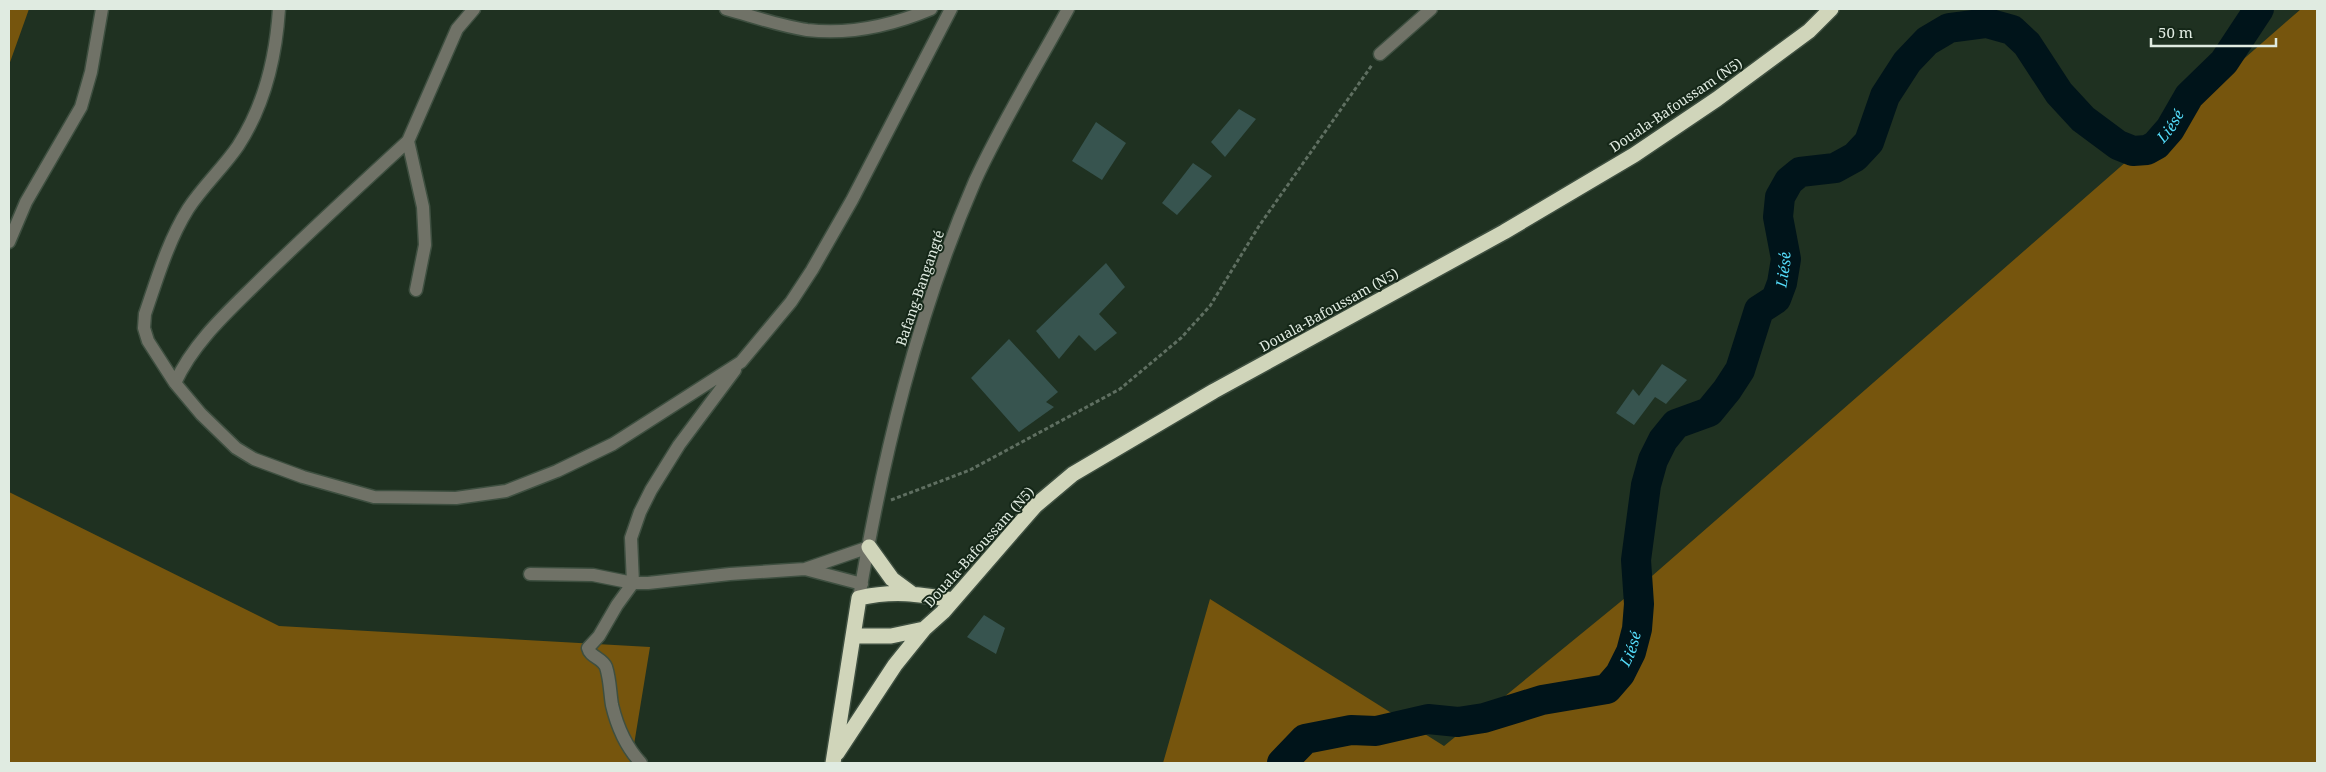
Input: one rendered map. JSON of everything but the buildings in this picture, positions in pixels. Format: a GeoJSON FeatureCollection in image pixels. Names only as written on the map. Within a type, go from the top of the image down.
{"type":"FeatureCollection","features":[{"type":"Feature","properties":{"kind":"highway","name":"Douala-Bafoussam (N5)"},"geometry":{"type":"LineString","coordinates":[[855,636],[891,636],[924,629],[953,600],[1035,506],[1074,474],[1214,391],[1504,232],[1634,155],[1717,99],[1808,31],[1832,9]]}},
{"type":"Feature","properties":{"kind":"highway"},"geometry":{"type":"LineString","coordinates":[[869,547],[892,579],[911,592]]}},
{"type":"Feature","properties":{"kind":"highway"},"geometry":{"type":"LineString","coordinates":[[834,761],[855,636],[860,591],[878,594],[911,592],[953,600]]}},
{"type":"Feature","properties":{"kind":"highway"},"geometry":{"type":"LineString","coordinates":[[834,761],[895,665],[924,629]]}},
{"type":"Feature","properties":{"kind":"street"},"geometry":{"type":"LineString","coordinates":[[9,242],[26,202],[81,107],[91,72],[102,9]]}},
{"type":"Feature","properties":{"kind":"street"},"geometry":{"type":"LineString","coordinates":[[279,9],[271,65],[256,112],[238,146],[198,195],[175,232],[145,314],[144,328],[148,341],[175,383],[201,414],[236,448],[254,460],[303,478],[374,497],[456,498],[506,491],[565,467],[612,444],[741,362]]}},
{"type":"Feature","properties":{"kind":"street"},"geometry":{"type":"LineString","coordinates":[[175,383],[192,353],[218,322],[321,219],[408,141],[457,29],[474,9]]}},
{"type":"Feature","properties":{"kind":"street"},"geometry":{"type":"LineString","coordinates":[[726,9],[784,25],[827,31],[872,27],[931,9]]}},
{"type":"Feature","properties":{"kind":"street"},"geometry":{"type":"LineString","coordinates":[[641,763],[628,750],[613,707],[604,664],[588,650],[599,636],[616,605],[633,583],[631,538],[640,512],[679,445],[741,362],[791,302],[812,270],[852,200],[951,9]]}},
{"type":"Feature","properties":{"kind":"street","name":"Bafang-Bangangté"},"geometry":{"type":"LineString","coordinates":[[860,591],[876,506],[929,298],[953,235],[998,135],[1068,9]]}},
{"type":"Feature","properties":{"kind":"street"},"geometry":{"type":"LineString","coordinates":[[1380,54],[1431,9]]}},
{"type":"Feature","properties":{"kind":"street"},"geometry":{"type":"LineString","coordinates":[[408,141],[424,217],[425,245],[416,290]]}},
{"type":"Feature","properties":{"kind":"street"},"geometry":{"type":"LineString","coordinates":[[530,574],[594,575],[633,583],[665,582],[730,574],[805,569],[869,547]]}},
{"type":"Feature","properties":{"kind":"street"},"geometry":{"type":"LineString","coordinates":[[805,569],[860,591]]}},
{"type":"Feature","properties":{"kind":"path"},"geometry":{"type":"LineString","coordinates":[[876,506],[970,470],[1120,389],[1181,338],[1210,306],[1259,226],[1380,54]]}},
{"type":"Feature","properties":{"kind":"shaded area"},"geometry":{"type":"Polygon","coordinates":[[[9,9],[29,9],[9,65],[9,9]]]}},
{"type":"Feature","properties":{"kind":"shaded area"},"geometry":{"type":"Polygon","coordinates":[[[2301,9],[2317,9],[2317,763],[1163,763],[1210,599],[1444,746],[1652,576],[2301,9]]]}},
{"type":"Feature","properties":{"kind":"shaded area"},"geometry":{"type":"Polygon","coordinates":[[[9,492],[279,626],[650,647],[631,763],[9,763],[9,492]]]}},
{"type":"Feature","properties":{"kind":"waterway","name":"Liésé"},"geometry":{"type":"LineString","coordinates":[[1282,763],[1305,739],[1351,730],[1376,731],[1428,719],[1458,722],[1484,718],[1542,700],[1607,689],[1620,674],[1631,652],[1637,629],[1639,604],[1636,560],[1646,485],[1653,460],[1663,440],[1676,424],[1709,412],[1727,390],[1740,370],[1759,310],[1776,299],[1782,283],[1786,259],[1778,217],[1780,197],[1789,181],[1800,172],[1835,168],[1855,157],[1869,142],[1885,96],[1907,62],[1927,41],[1949,28],[1987,23],[2012,30],[2027,44],[2059,93],[2083,119],[2118,145],[2133,151],[2147,150],[2156,145],[2170,129],[2189,96],[2224,62],[2259,9]]}}]}
